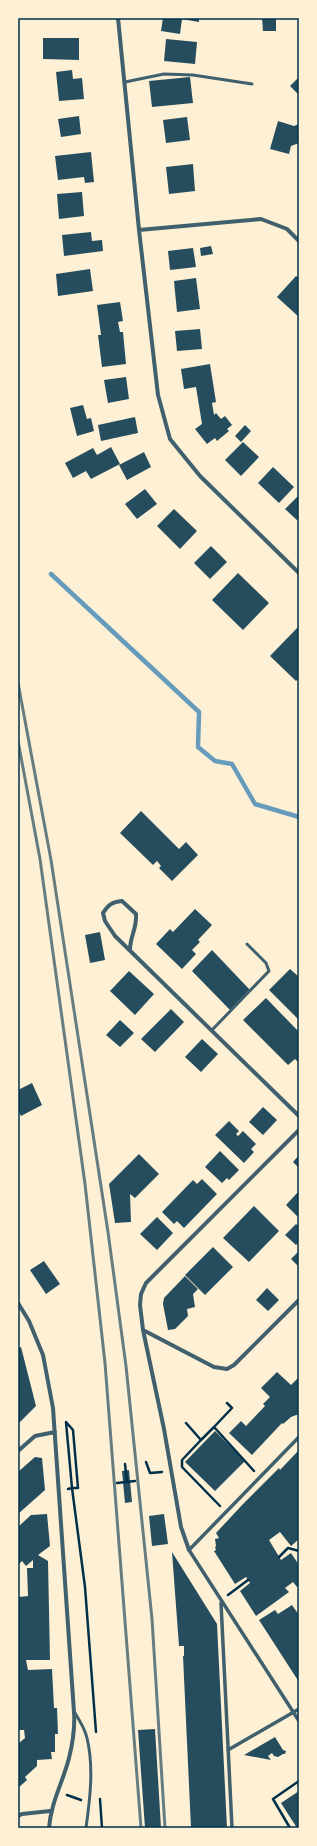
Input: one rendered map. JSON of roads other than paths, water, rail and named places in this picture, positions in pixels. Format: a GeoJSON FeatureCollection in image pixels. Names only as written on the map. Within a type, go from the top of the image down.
{"type":"FeatureCollection","features":[{"type":"Feature","properties":{"kind":"street"},"geometry":{"type":"LineString","coordinates":[[118,18],[139,230],[158,395],[170,439],[200,476],[299,573]]}},
{"type":"Feature","properties":{"kind":"street"},"geometry":{"type":"LineString","coordinates":[[139,230],[261,218],[287,229],[299,241]]}},
{"type":"Feature","properties":{"kind":"street"},"geometry":{"type":"LineString","coordinates":[[130,950],[130,940],[136,926],[136,914],[122,901],[114,902],[108,906],[103,913],[105,921],[115,936],[299,1116]]}},
{"type":"Feature","properties":{"kind":"street"},"geometry":{"type":"LineString","coordinates":[[299,1130],[146,1283],[141,1294],[143,1330],[164,1429],[181,1527],[188,1550],[299,1722]]}},
{"type":"Feature","properties":{"kind":"street"},"geometry":{"type":"LineString","coordinates":[[143,1330],[214,1367],[227,1369],[234,1365],[299,1300]]}},
{"type":"Feature","properties":{"kind":"street"},"geometry":{"type":"LineString","coordinates":[[18,1303],[29,1321],[43,1355],[50,1385],[55,1432],[74,1712],[74,1731],[69,1758],[50,1812],[49,1828]]}},
{"type":"Feature","properties":{"kind":"street"},"geometry":{"type":"LineString","coordinates":[[18,1451],[36,1436],[55,1432]]}},
{"type":"Feature","properties":{"kind":"street"},"geometry":{"type":"LineString","coordinates":[[188,1550],[299,1437]]}},
{"type":"Feature","properties":{"kind":"street"},"geometry":{"type":"LineString","coordinates":[[221,1602],[232,1828]]}},
{"type":"Feature","properties":{"kind":"street"},"geometry":{"type":"LineString","coordinates":[[228,1750],[299,1709]]}},
{"type":"Feature","properties":{"kind":"street"},"geometry":{"type":"LineString","coordinates":[[18,1816],[22,1814],[50,1812]]}},
{"type":"Feature","properties":{"kind":"lane"},"geometry":{"type":"LineString","coordinates":[[124,82],[164,74],[193,75],[252,84]]}},
{"type":"Feature","properties":{"kind":"lane"},"geometry":{"type":"LineString","coordinates":[[212,1030],[269,971],[266,963],[247,944]]}},
{"type":"Feature","properties":{"kind":"lane"},"geometry":{"type":"LineString","coordinates":[[74,1712],[85,1730],[88,1739],[91,1785],[86,1828]]}},
{"type":"Feature","properties":{"kind":"waterway"},"geometry":{"type":"LineString","coordinates":[[51,574],[199,712],[198,747],[215,761],[232,764],[255,804],[299,817]]}},
{"type":"Feature","properties":{"kind":"railway"},"geometry":{"type":"LineString","coordinates":[[18,683],[51,860],[108,1232],[126,1366],[152,1619],[165,1828]]}},
{"type":"Feature","properties":{"kind":"railway"},"geometry":{"type":"LineString","coordinates":[[18,741],[40,859],[85,1184],[105,1363],[141,1828]]}}]}
